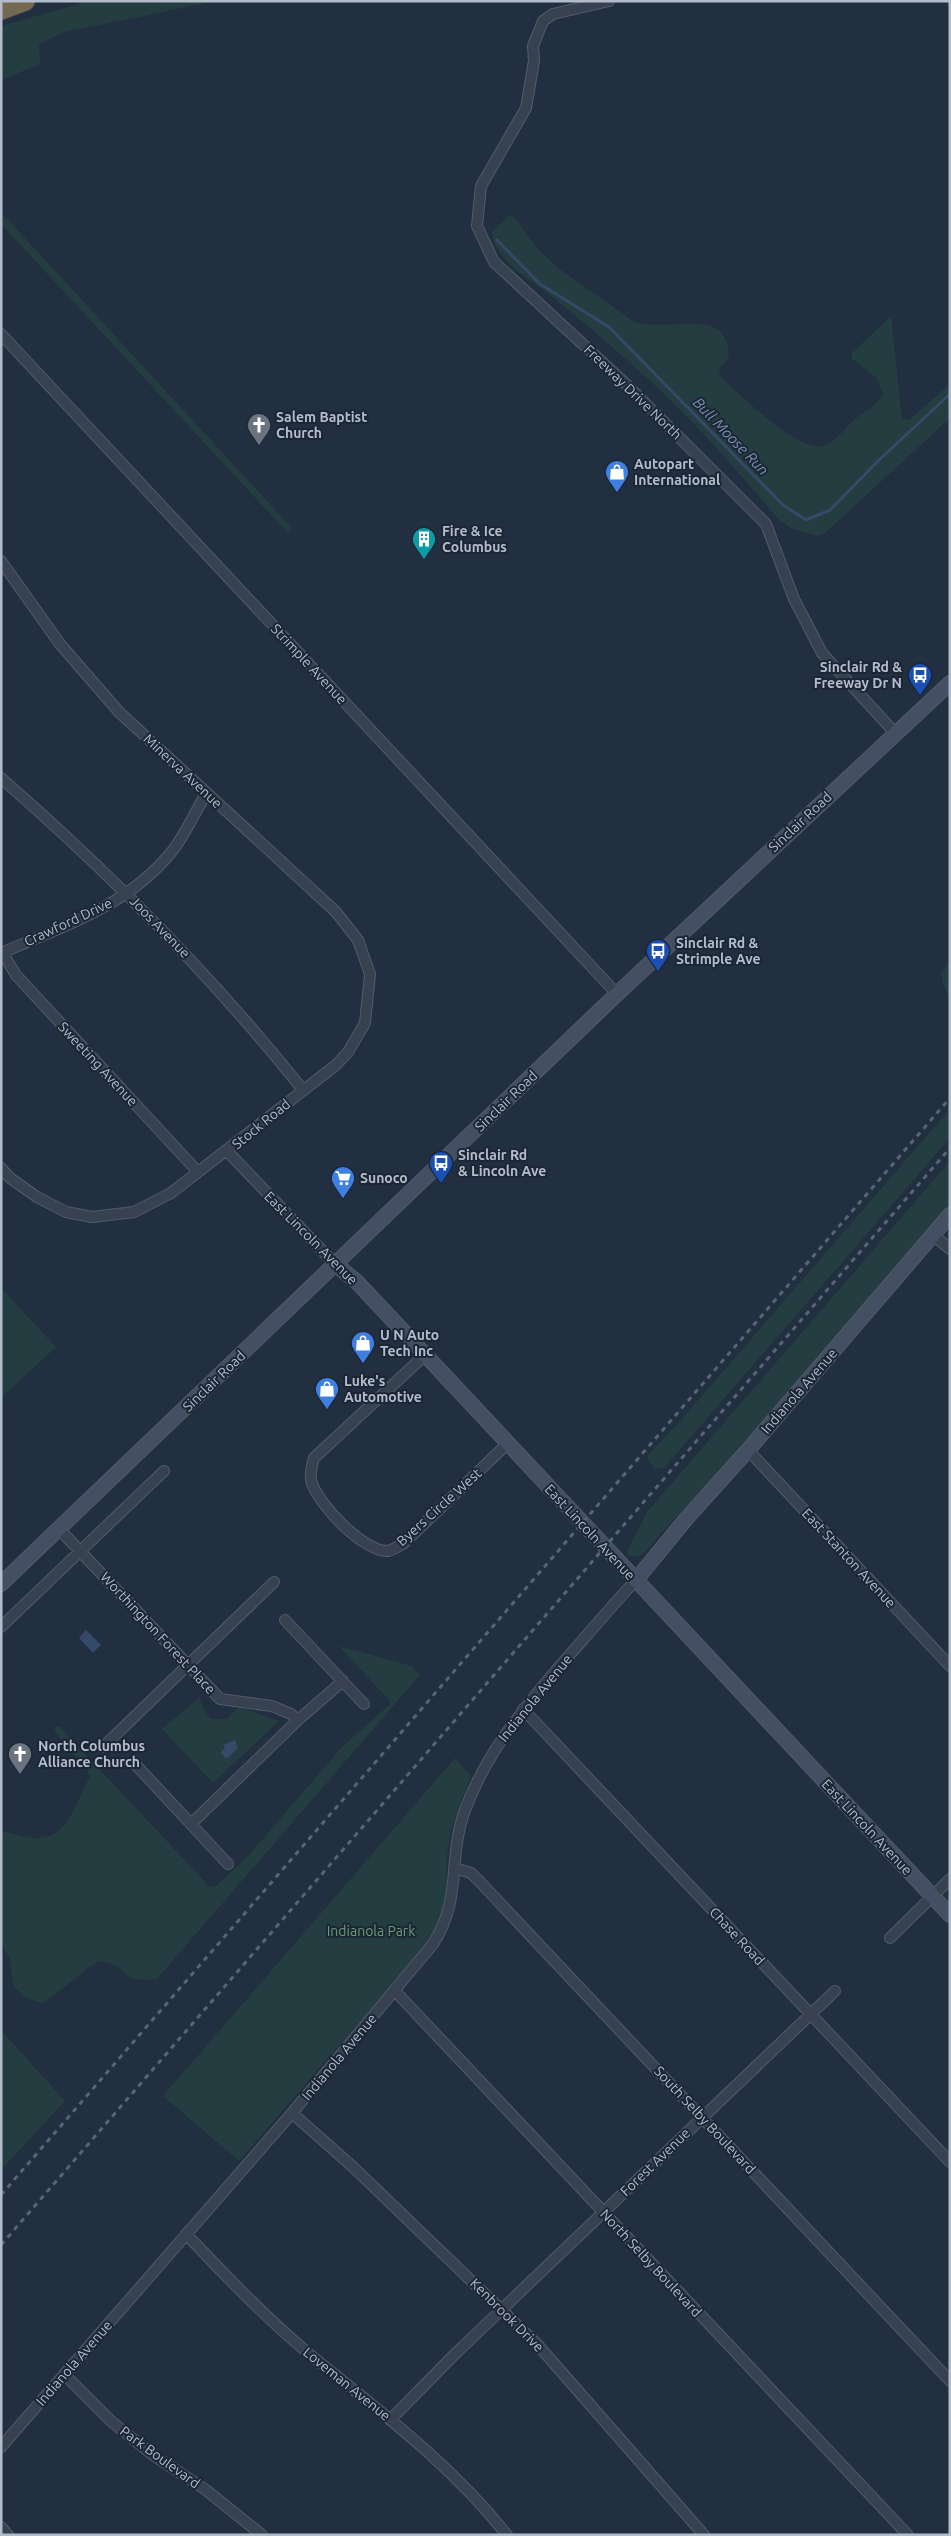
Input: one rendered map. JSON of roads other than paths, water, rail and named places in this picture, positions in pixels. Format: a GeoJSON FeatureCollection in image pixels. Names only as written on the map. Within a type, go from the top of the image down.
{"type":"FeatureCollection","features":[{"type":"Feature","properties":{"kind":"highway"},"geometry":{"type":"LineString","coordinates":[[1,10],[25,1]]}},
{"type":"Feature","properties":{"kind":"main road","name":"Sinclair Road"},"geometry":{"type":"LineString","coordinates":[[1,1584],[334,1263],[429,1176],[616,994],[950,683]]}},
{"type":"Feature","properties":{"kind":"main road","name":"Indianola Avenue"},"geometry":{"type":"LineString","coordinates":[[636,1580],[686,1519],[748,1450],[950,1215]]}},
{"type":"Feature","properties":{"kind":"main road","name":"East Lincoln Avenue"},"geometry":{"type":"LineString","coordinates":[[334,1263],[357,1282],[950,1915]]}},
{"type":"Feature","properties":{"kind":"street","name":"Freeway Drive North"},"geometry":{"type":"LineString","coordinates":[[609,1],[553,14],[543,21],[533,46],[534,61],[526,108],[481,186],[477,226],[494,262],[628,386],[766,524],[794,599],[822,652],[895,733]]}},
{"type":"Feature","properties":{"kind":"street","name":"Strimple Avenue"},"geometry":{"type":"LineString","coordinates":[[1,334],[616,994]]}},
{"type":"Feature","properties":{"kind":"street","name":"Minerva Avenue"},"geometry":{"type":"LineString","coordinates":[[1,561],[78,666],[119,712],[336,912],[358,940],[370,974]]}},
{"type":"Feature","properties":{"kind":"street","name":"Joos Avenue"},"geometry":{"type":"LineString","coordinates":[[1,778],[72,840],[127,892],[216,987],[303,1090]]}},
{"type":"Feature","properties":{"kind":"street","name":"Crawford Drive"},"geometry":{"type":"LineString","coordinates":[[2,952],[66,926],[111,904],[141,883],[174,849],[206,794]]}},
{"type":"Feature","properties":{"kind":"street","name":"Sweeting Avenue"},"geometry":{"type":"LineString","coordinates":[[2,952],[16,975],[198,1172]]}},
{"type":"Feature","properties":{"kind":"street","name":"Stock Road"},"geometry":{"type":"LineString","coordinates":[[1,1168],[37,1198],[66,1212],[92,1216],[134,1212],[171,1193],[336,1065],[348,1052],[365,1023],[370,974]]}},
{"type":"Feature","properties":{"kind":"street","name":"East Lincoln Avenue"},"geometry":{"type":"LineString","coordinates":[[227,1151],[334,1263]]}},
{"type":"Feature","properties":{"kind":"street"},"geometry":{"type":"LineString","coordinates":[[933,1235],[950,1249]]}},
{"type":"Feature","properties":{"kind":"street","name":"Byers Circle West"},"geometry":{"type":"LineString","coordinates":[[425,1355],[314,1458],[311,1479],[315,1491],[342,1523],[374,1549],[389,1551],[403,1544],[508,1444]]}},
{"type":"Feature","properties":{"kind":"street","name":"East Stanton Avenue"},"geometry":{"type":"LineString","coordinates":[[748,1450],[950,1666]]}},
{"type":"Feature","properties":{"kind":"street"},"geometry":{"type":"LineString","coordinates":[[1,1627],[164,1470]]}},
{"type":"Feature","properties":{"kind":"street","name":"Worthington Forest Place"},"geometry":{"type":"LineString","coordinates":[[59,1529],[220,1699],[272,1706],[291,1714],[298,1720]]}},
{"type":"Feature","properties":{"kind":"street","name":"Indianola Avenue"},"geometry":{"type":"LineString","coordinates":[[1,2447],[292,2113],[425,1956],[442,1931],[453,1898],[456,1836],[474,1788],[497,1744],[523,1709],[636,1580]]}},
{"type":"Feature","properties":{"kind":"street"},"geometry":{"type":"LineString","coordinates":[[103,1747],[274,1582]]}},
{"type":"Feature","properties":{"kind":"street"},"geometry":{"type":"LineString","coordinates":[[285,1620],[364,1704]]}},
{"type":"Feature","properties":{"kind":"street"},"geometry":{"type":"LineString","coordinates":[[192,1823],[298,1720],[342,1681]]}},
{"type":"Feature","properties":{"kind":"street","name":"Chase Road"},"geometry":{"type":"LineString","coordinates":[[523,1709],[950,2162]]}},
{"type":"Feature","properties":{"kind":"street"},"geometry":{"type":"LineString","coordinates":[[135,1764],[192,1823],[228,1864]]}},
{"type":"Feature","properties":{"kind":"street","name":"South Selby Boulevard"},"geometry":{"type":"LineString","coordinates":[[454,1868],[471,1874],[481,1883],[950,2381]]}},
{"type":"Feature","properties":{"kind":"street"},"geometry":{"type":"LineString","coordinates":[[890,1938],[950,1879]]}},
{"type":"Feature","properties":{"kind":"street","name":"North Selby Boulevard"},"geometry":{"type":"LineString","coordinates":[[395,1991],[908,2535]]}},
{"type":"Feature","properties":{"kind":"street","name":"Forest Avenue"},"geometry":{"type":"LineString","coordinates":[[391,2419],[454,2355],[834,1991]]}},
{"type":"Feature","properties":{"kind":"street","name":"Kenbrook Drive"},"geometry":{"type":"LineString","coordinates":[[292,2113],[354,2167],[502,2310],[608,2423],[704,2535]]}},
{"type":"Feature","properties":{"kind":"street","name":"Loveman Avenue"},"geometry":{"type":"LineString","coordinates":[[186,2234],[274,2322],[307,2352],[391,2419],[463,2485],[507,2535]]}},
{"type":"Feature","properties":{"kind":"street","name":"Park Boulevard"},"geometry":{"type":"LineString","coordinates":[[64,2374],[112,2422],[154,2455],[206,2490],[262,2535]]}},
{"type":"Feature","properties":{"kind":"street"},"geometry":{"type":"LineString","coordinates":[[1,2527],[8,2535]]}},
{"type":"Feature","properties":{"kind":"water"},"geometry":{"type":"Polygon","coordinates":[[[86,1630],[101,1645],[93,1653],[79,1638],[86,1630]]]}},
{"type":"Feature","properties":{"kind":"water"},"geometry":{"type":"Polygon","coordinates":[[[235,1740],[238,1748],[228,1758],[225,1758],[221,1752],[225,1748],[223,1745],[235,1740]]]}},
{"type":"Feature","properties":{"kind":"waterway","name":"Bull Moose Run"},"geometry":{"type":"LineString","coordinates":[[497,240],[540,284],[609,327],[783,505],[806,520],[830,510],[879,460],[950,394]]}},
{"type":"Feature","properties":{"kind":"railway"},"geometry":{"type":"LineString","coordinates":[[1,2195],[950,1098]]}},
{"type":"Feature","properties":{"kind":"railway"},"geometry":{"type":"LineString","coordinates":[[1,2245],[950,1148]]}},
{"type":"Feature","properties":{"kind":"place","name":"Salem Baptist Church"},"geometry":{"type":"Point","coordinates":[259,446]}},
{"type":"Feature","properties":{"kind":"place","name":"Autopart International"},"geometry":{"type":"Point","coordinates":[617,493]}},
{"type":"Feature","properties":{"kind":"place","name":"Fire & Ice Columbus"},"geometry":{"type":"Point","coordinates":[424,560]}},
{"type":"Feature","properties":{"kind":"place","name":"Sinclair Rd & Freeway Dr N"},"geometry":{"type":"Point","coordinates":[920,696]}},
{"type":"Feature","properties":{"kind":"place","name":"Sinclair Rd & Strimple Ave"},"geometry":{"type":"Point","coordinates":[658,972]}},
{"type":"Feature","properties":{"kind":"place","name":"Sinclair Rd & Lincoln Ave"},"geometry":{"type":"Point","coordinates":[441,1184]}},
{"type":"Feature","properties":{"kind":"place","name":"Sunoco"},"geometry":{"type":"Point","coordinates":[343,1199]}},
{"type":"Feature","properties":{"kind":"place","name":"U N Auto Tech Inc"},"geometry":{"type":"Point","coordinates":[363,1364]}},
{"type":"Feature","properties":{"kind":"place","name":"Luke's Automotive"},"geometry":{"type":"Point","coordinates":[327,1410]}},
{"type":"Feature","properties":{"kind":"place","name":"North Columbus Alliance Church"},"geometry":{"type":"Point","coordinates":[20,1775]}},
{"type":"Feature","properties":{"kind":"park label","name":"Indianola Park"},"geometry":{"type":"Point","coordinates":[371,1931]}}]}
